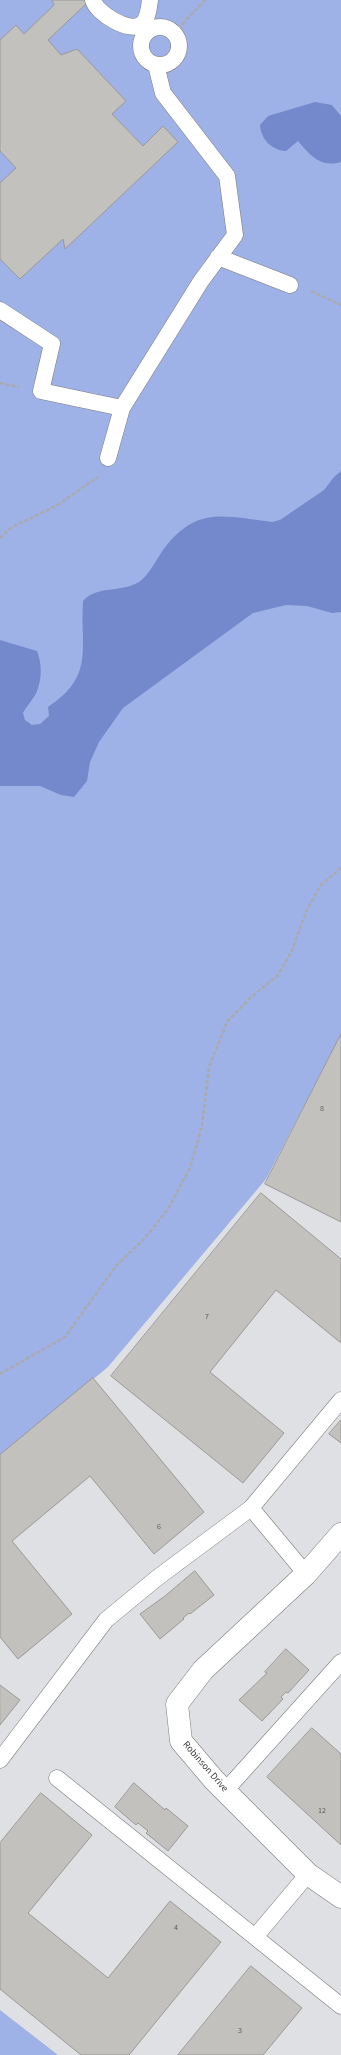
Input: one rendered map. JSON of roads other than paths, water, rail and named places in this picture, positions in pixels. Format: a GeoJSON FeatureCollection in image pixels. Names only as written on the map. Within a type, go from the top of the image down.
{"type":"FeatureCollection","features":[{"type":"Feature","properties":{"kind":"street","name":"Robinson Drive"},"geometry":{"type":"LineString","coordinates":[[341,1534],[306,1574],[203,1670],[177,1704],[181,1741],[225,1791],[308,1874],[341,1897]]}},
{"type":"Feature","properties":{"kind":"lane"},"geometry":{"type":"LineString","coordinates":[[92,0],[101,12],[125,26],[134,28],[144,28],[157,28],[169,30],[174,33],[179,44],[176,56],[168,63],[156,65],[145,58],[142,52],[141,46],[144,28],[150,0]]}},
{"type":"Feature","properties":{"kind":"lane"},"geometry":{"type":"LineString","coordinates":[[108,458],[122,408],[201,281],[235,235],[227,176],[163,93],[156,65]]}},
{"type":"Feature","properties":{"kind":"lane"},"geometry":{"type":"LineString","coordinates":[[218,257],[290,285]]}},
{"type":"Feature","properties":{"kind":"lane"},"geometry":{"type":"LineString","coordinates":[[0,310],[52,344],[41,391],[122,408]]}},
{"type":"Feature","properties":{"kind":"lane"},"geometry":{"type":"LineString","coordinates":[[0,1760],[106,1620],[158,1578],[251,1508],[341,1400]]}},
{"type":"Feature","properties":{"kind":"lane"},"geometry":{"type":"LineString","coordinates":[[251,1508],[306,1574]]}},
{"type":"Feature","properties":{"kind":"lane"},"geometry":{"type":"LineString","coordinates":[[225,1791],[341,1662]]}},
{"type":"Feature","properties":{"kind":"lane"},"geometry":{"type":"LineString","coordinates":[[57,1778],[341,2006]]}},
{"type":"Feature","properties":{"kind":"lane"},"geometry":{"type":"LineString","coordinates":[[255,1937],[308,1874]]}}]}
